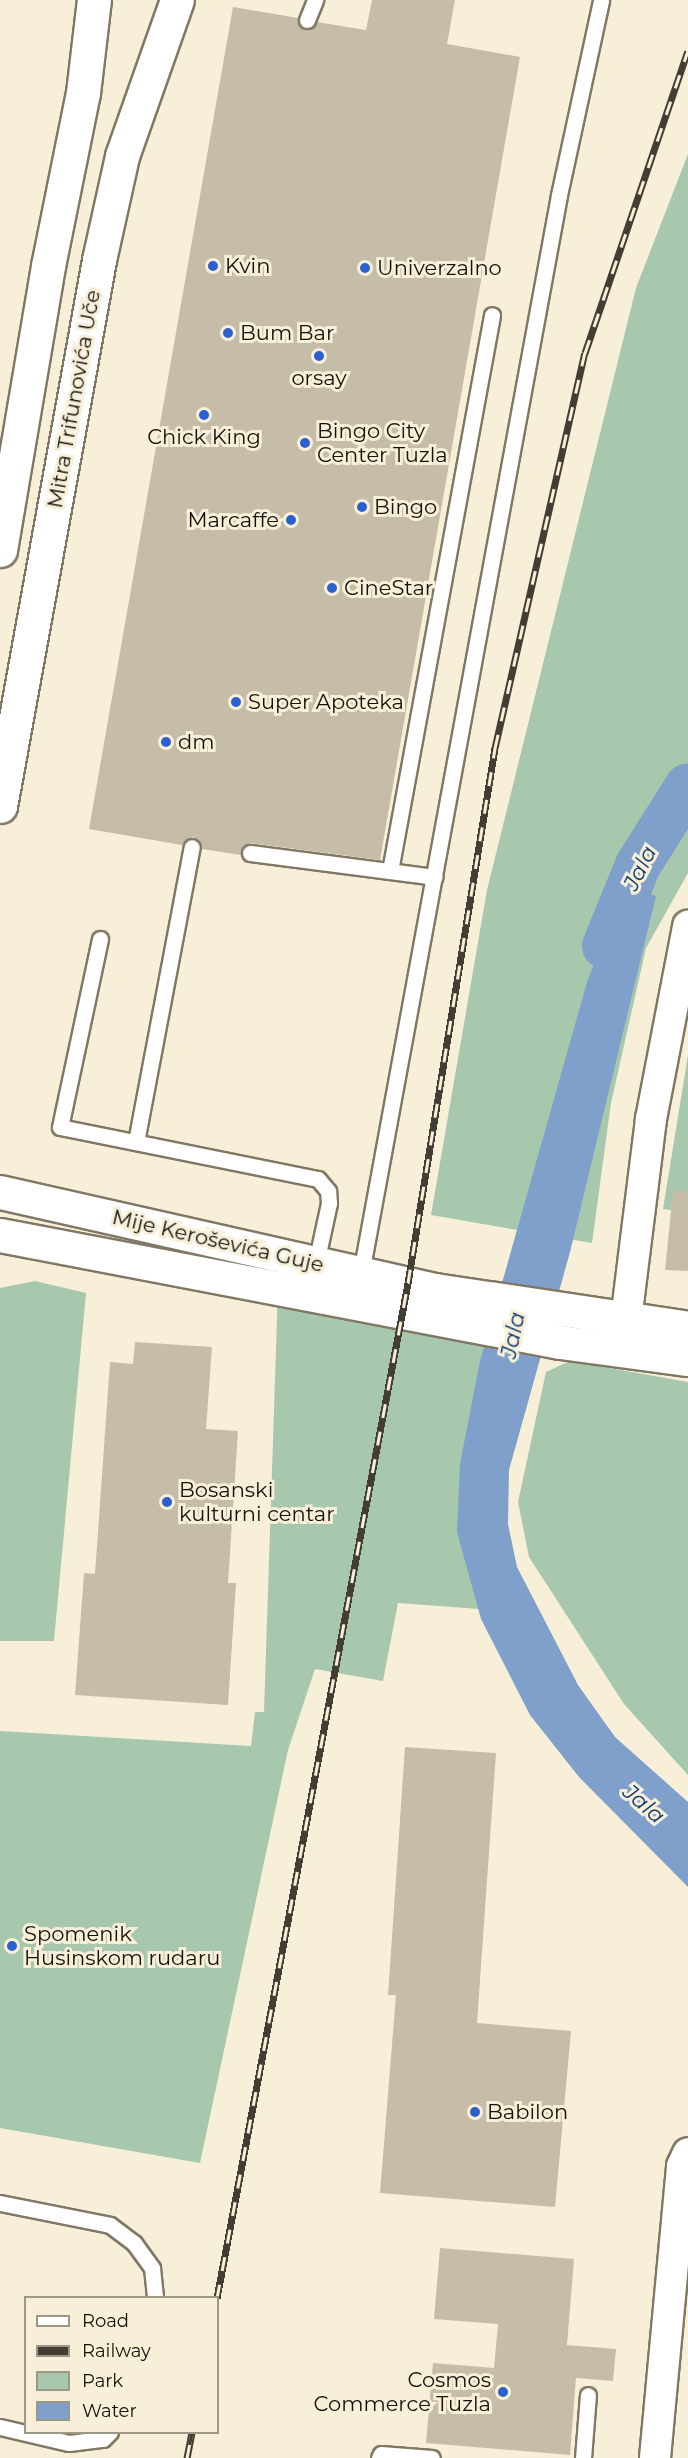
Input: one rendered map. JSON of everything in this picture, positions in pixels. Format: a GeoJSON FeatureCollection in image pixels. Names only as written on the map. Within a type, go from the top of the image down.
{"type":"FeatureCollection","features":[{"type":"Feature","properties":{"kind":"main road"},"geometry":{"type":"LineString","coordinates":[[0,550],[48,266],[83,93],[94,0]]}},
{"type":"Feature","properties":{"kind":"main road","name":"Mitra Trifunovića Uče"},"geometry":{"type":"LineString","coordinates":[[0,806],[111,202],[122,156],[177,0]]}},
{"type":"Feature","properties":{"kind":"main road","name":"Mije Keroševića Guje"},"geometry":{"type":"LineString","coordinates":[[0,1192],[361,1273],[432,1303]]}},
{"type":"Feature","properties":{"kind":"main road","name":"Mije Keroševića Guje"},"geometry":{"type":"LineString","coordinates":[[0,1235],[432,1303]]}},
{"type":"Feature","properties":{"kind":"main road"},"geometry":{"type":"LineString","coordinates":[[432,1303],[624,1336],[688,1359]]}},
{"type":"Feature","properties":{"kind":"main road"},"geometry":{"type":"LineString","coordinates":[[624,1336],[688,1328]]}},
{"type":"Feature","properties":{"kind":"street"},"geometry":{"type":"LineString","coordinates":[[624,1336],[651,1119],[688,926]]}},
{"type":"Feature","properties":{"kind":"street"},"geometry":{"type":"LineString","coordinates":[[654,2458],[682,2166],[688,2153]]}},
{"type":"Feature","properties":{"kind":"lane"},"geometry":{"type":"LineString","coordinates":[[307,20],[315,0]]}},
{"type":"Feature","properties":{"kind":"lane"},"geometry":{"type":"LineString","coordinates":[[361,1273],[559,195],[602,0]]}},
{"type":"Feature","properties":{"kind":"lane"},"geometry":{"type":"LineString","coordinates":[[390,871],[492,315]]}},
{"type":"Feature","properties":{"kind":"lane"},"geometry":{"type":"LineString","coordinates":[[136,1142],[192,847]]}},
{"type":"Feature","properties":{"kind":"lane"},"geometry":{"type":"LineString","coordinates":[[250,853],[434,877]]}},
{"type":"Feature","properties":{"kind":"lane"},"geometry":{"type":"LineString","coordinates":[[100,939],[60,1127],[318,1179],[328,1191],[328,1203],[316,1263]]}},
{"type":"Feature","properties":{"kind":"lane"},"geometry":{"type":"LineString","coordinates":[[0,2203],[110,2225],[134,2243],[152,2268],[155,2296]]}},
{"type":"Feature","properties":{"kind":"lane"},"geometry":{"type":"LineString","coordinates":[[583,2458],[588,2395]]}},
{"type":"Feature","properties":{"kind":"lane"},"geometry":{"type":"LineString","coordinates":[[0,2427],[24,2433]]}},
{"type":"Feature","properties":{"kind":"lane"},"geometry":{"type":"LineString","coordinates":[[30,2434],[69,2443],[103,2439],[109,2434]]}},
{"type":"Feature","properties":{"kind":"lane"},"geometry":{"type":"LineString","coordinates":[[380,2458],[381,2454],[432,2458]]}},
{"type":"Feature","properties":{"kind":"green space"},"geometry":{"type":"Polygon","coordinates":[[[688,154],[688,873],[646,948],[611,1103],[592,1243],[431,1215],[487,890],[636,288],[688,154]]]}},
{"type":"Feature","properties":{"kind":"green space"},"geometry":{"type":"Polygon","coordinates":[[[688,1055],[688,1213],[663,1209],[688,1055]]]}},
{"type":"Feature","properties":{"kind":"green space"},"geometry":{"type":"Polygon","coordinates":[[[35,1281],[86,1293],[54,1641],[0,1641],[0,1288],[35,1281]]]}},
{"type":"Feature","properties":{"kind":"green space"},"geometry":{"type":"Polygon","coordinates":[[[278,1288],[514,1332],[484,1471],[506,1611],[398,1603],[383,1681],[315,1669],[288,1750],[200,2163],[0,2128],[0,1731],[251,1746],[255,1712],[264,1712],[278,1288]]]}},
{"type":"Feature","properties":{"kind":"green space"},"geometry":{"type":"Polygon","coordinates":[[[570,1361],[688,1382],[688,1775],[624,1704],[529,1557],[518,1502],[546,1372],[570,1361]]]}},
{"type":"Feature","properties":{"kind":"water"},"geometry":{"type":"Polygon","coordinates":[[[623,886],[656,896],[570,1252],[509,1470],[508,1524],[517,1567],[578,1685],[615,1737],[688,1802],[688,1887],[579,1777],[530,1715],[481,1619],[457,1532],[460,1464],[480,1361],[587,982],[623,886]]]}},
{"type":"Feature","properties":{"kind":"building","name":"Bingo City Center Tuzla"},"geometry":{"type":"Polygon","coordinates":[[[372,0],[455,0],[447,44],[520,57],[380,860],[251,843],[243,847],[241,855],[202,849],[193,837],[182,845],[89,829],[233,7],[298,18],[304,29],[317,22],[366,30],[372,0]]]}},
{"type":"Feature","properties":{"kind":"building"},"geometry":{"type":"Polygon","coordinates":[[[673,1191],[688,1192],[688,1271],[665,1270],[673,1191]]]}},
{"type":"Feature","properties":{"kind":"building","name":"Bosanski kulturni centar"},"geometry":{"type":"Polygon","coordinates":[[[135,1342],[212,1347],[206,1429],[238,1431],[228,1583],[236,1583],[228,1705],[75,1695],[84,1573],[95,1574],[110,1362],[133,1364],[135,1342]]]}},
{"type":"Feature","properties":{"kind":"building"},"geometry":{"type":"Polygon","coordinates":[[[405,1747],[496,1753],[477,2023],[571,2031],[555,2207],[380,2193],[396,1995],[388,1995],[405,1747]]]}},
{"type":"Feature","properties":{"kind":"building"},"geometry":{"type":"Polygon","coordinates":[[[440,2248],[574,2259],[567,2345],[616,2349],[613,2381],[576,2378],[570,2455],[426,2443],[433,2363],[494,2368],[498,2324],[434,2319],[440,2248]]]}},
{"type":"Feature","properties":{"kind":"waterway","name":"Jala"},"geometry":{"type":"LineString","coordinates":[[605,946],[638,865],[688,786]]}},
{"type":"Feature","properties":{"kind":"railway"},"geometry":{"type":"LineString","coordinates":[[217,2296],[408,1283],[495,748],[585,353],[688,51]]}},
{"type":"Feature","properties":{"kind":"railway"},"geometry":{"type":"LineString","coordinates":[[187,2458],[192,2434]]}},
{"type":"Feature","properties":{"kind":"place","name":"Kvin"},"geometry":{"type":"Point","coordinates":[213,266]}},
{"type":"Feature","properties":{"kind":"place","name":"Univerzalno"},"geometry":{"type":"Point","coordinates":[365,268]}},
{"type":"Feature","properties":{"kind":"place","name":"Bum Bar"},"geometry":{"type":"Point","coordinates":[228,333]}},
{"type":"Feature","properties":{"kind":"place","name":"orsay"},"geometry":{"type":"Point","coordinates":[319,356]}},
{"type":"Feature","properties":{"kind":"place","name":"Chick King"},"geometry":{"type":"Point","coordinates":[204,415]}},
{"type":"Feature","properties":{"kind":"place","name":"Bingo City Center Tuzla"},"geometry":{"type":"Point","coordinates":[305,443]}},
{"type":"Feature","properties":{"kind":"place","name":"Bingo"},"geometry":{"type":"Point","coordinates":[362,507]}},
{"type":"Feature","properties":{"kind":"place","name":"Marcaffe"},"geometry":{"type":"Point","coordinates":[291,520]}},
{"type":"Feature","properties":{"kind":"place","name":"CineStar"},"geometry":{"type":"Point","coordinates":[332,588]}},
{"type":"Feature","properties":{"kind":"place","name":"Super Apoteka"},"geometry":{"type":"Point","coordinates":[236,702]}},
{"type":"Feature","properties":{"kind":"place","name":"dm"},"geometry":{"type":"Point","coordinates":[166,742]}},
{"type":"Feature","properties":{"kind":"place","name":"Bosanski kulturni centar"},"geometry":{"type":"Point","coordinates":[167,1502]}},
{"type":"Feature","properties":{"kind":"place","name":"Spomenik Husinskom rudaru"},"geometry":{"type":"Point","coordinates":[12,1946]}},
{"type":"Feature","properties":{"kind":"place","name":"Babilon"},"geometry":{"type":"Point","coordinates":[475,2112]}},
{"type":"Feature","properties":{"kind":"place","name":"Cosmos Commerce Tuzla"},"geometry":{"type":"Point","coordinates":[503,2392]}}]}
